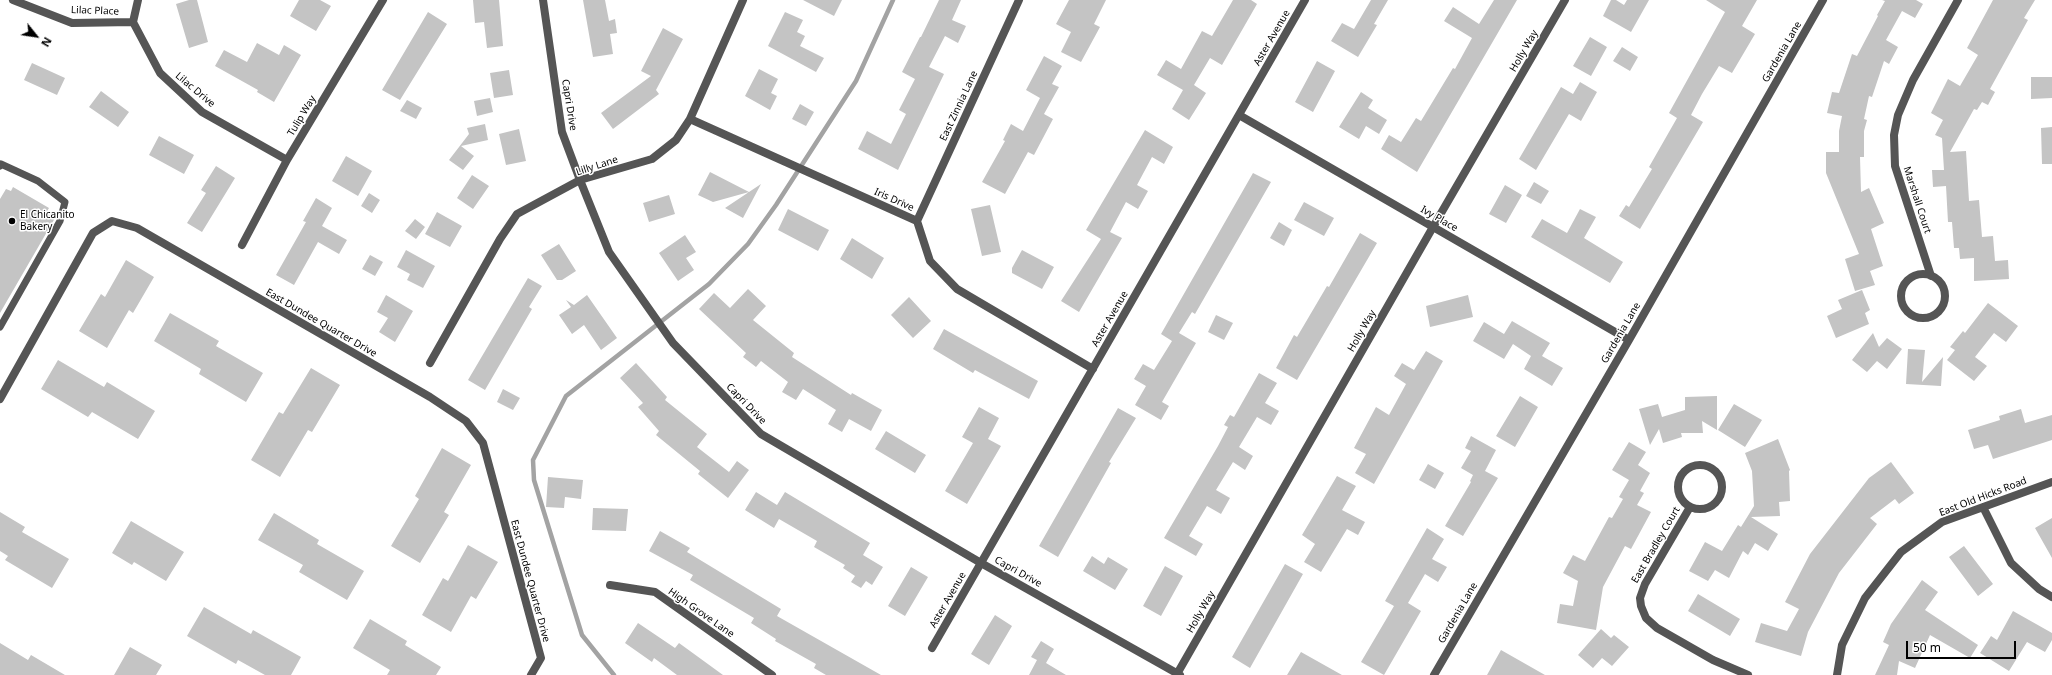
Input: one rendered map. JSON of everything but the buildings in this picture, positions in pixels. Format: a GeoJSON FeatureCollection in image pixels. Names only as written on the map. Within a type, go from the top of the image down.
{"type":"FeatureCollection","features":[{"type":"Feature","properties":{"kind":"street","name":"Lilac Place"},"geometry":{"type":"LineString","coordinates":[[13,0],[72,23],[133,22]]}},
{"type":"Feature","properties":{"kind":"street"},"geometry":{"type":"LineString","coordinates":[[133,22],[138,0]]}},
{"type":"Feature","properties":{"kind":"street","name":"Tulip Way"},"geometry":{"type":"LineString","coordinates":[[242,244],[287,160],[382,0]]}},
{"type":"Feature","properties":{"kind":"street","name":"Capri Drive"},"geometry":{"type":"LineString","coordinates":[[543,0],[562,132],[580,180],[609,252],[673,343],[760,434],[981,563],[1178,674]]}},
{"type":"Feature","properties":{"kind":"street","name":"Lilly Lane"},"geometry":{"type":"LineString","coordinates":[[430,363],[500,239],[517,214],[580,180],[652,159],[676,140],[690,119],[743,0]]}},
{"type":"Feature","properties":{"kind":"street","name":"East Zinnia Lane"},"geometry":{"type":"LineString","coordinates":[[917,221],[1019,0]]}},
{"type":"Feature","properties":{"kind":"street","name":"Aster Avenue"},"geometry":{"type":"LineString","coordinates":[[932,648],[1305,0]]}},
{"type":"Feature","properties":{"kind":"street","name":"Holly Way"},"geometry":{"type":"LineString","coordinates":[[1178,674],[1433,227],[1565,0]]}},
{"type":"Feature","properties":{"kind":"street","name":"Gardenia Lane"},"geometry":{"type":"LineString","coordinates":[[1434,675],[1629,340],[1823,0]]}},
{"type":"Feature","properties":{"kind":"street","name":"Marshall Court"},"geometry":{"type":"LineString","coordinates":[[1931,276],[1917,275],[1910,278],[1901,290],[1903,306],[1913,316],[1927,318],[1939,311],[1945,298],[1942,285],[1931,276],[1895,166],[1894,135],[1898,115],[1913,80],[1958,0]]}},
{"type":"Feature","properties":{"kind":"street","name":"Lilac Drive"},"geometry":{"type":"LineString","coordinates":[[133,22],[160,73],[202,112],[287,160]]}},
{"type":"Feature","properties":{"kind":"street","name":"Ivy Place"},"geometry":{"type":"LineString","coordinates":[[1239,115],[1629,340]]}},
{"type":"Feature","properties":{"kind":"street","name":"Iris Drive"},"geometry":{"type":"LineString","coordinates":[[690,119],[917,221],[930,261],[957,289],[1093,369]]}},
{"type":"Feature","properties":{"kind":"street","name":"East Dundee Quarter Drive"},"geometry":{"type":"LineString","coordinates":[[0,399],[93,233],[112,221],[137,228],[430,397],[466,420],[483,443],[541,658],[531,675]]}},
{"type":"Feature","properties":{"kind":"street","name":"East Bradley Court"},"geometry":{"type":"LineString","coordinates":[[1694,466],[1708,467],[1719,476],[1721,482],[1720,496],[1710,507],[1703,509],[1690,507],[1684,502],[1678,489],[1682,475],[1694,466]]}},
{"type":"Feature","properties":{"kind":"street","name":"East Old Hicks Road"},"geometry":{"type":"LineString","coordinates":[[1837,675],[1842,645],[1865,598],[1901,552],[1942,522],[2052,482]]}},
{"type":"Feature","properties":{"kind":"street","name":"East Bradley Court"},"geometry":{"type":"LineString","coordinates":[[1690,507],[1644,584],[1640,598],[1646,618],[1657,628],[1713,660],[1748,675]]}},
{"type":"Feature","properties":{"kind":"street"},"geometry":{"type":"LineString","coordinates":[[1983,507],[2010,563],[2039,589],[2052,598]]}},
{"type":"Feature","properties":{"kind":"street","name":"High Grove Lane"},"geometry":{"type":"LineString","coordinates":[[610,585],[654,592],[772,675]]}},
{"type":"Feature","properties":{"kind":"lane"},"geometry":{"type":"LineString","coordinates":[[0,166],[1,164],[38,181],[65,202],[60,221],[0,326]]}},
{"type":"Feature","properties":{"kind":"waterway"},"geometry":{"type":"LineString","coordinates":[[614,675],[582,635],[534,480],[533,460],[566,396],[709,284],[748,244],[776,205],[856,81],[893,0]]}},
{"type":"Feature","properties":{"kind":"place","name":"El Chicanito Bakery"},"geometry":{"type":"Point","coordinates":[12,221]}}]}
